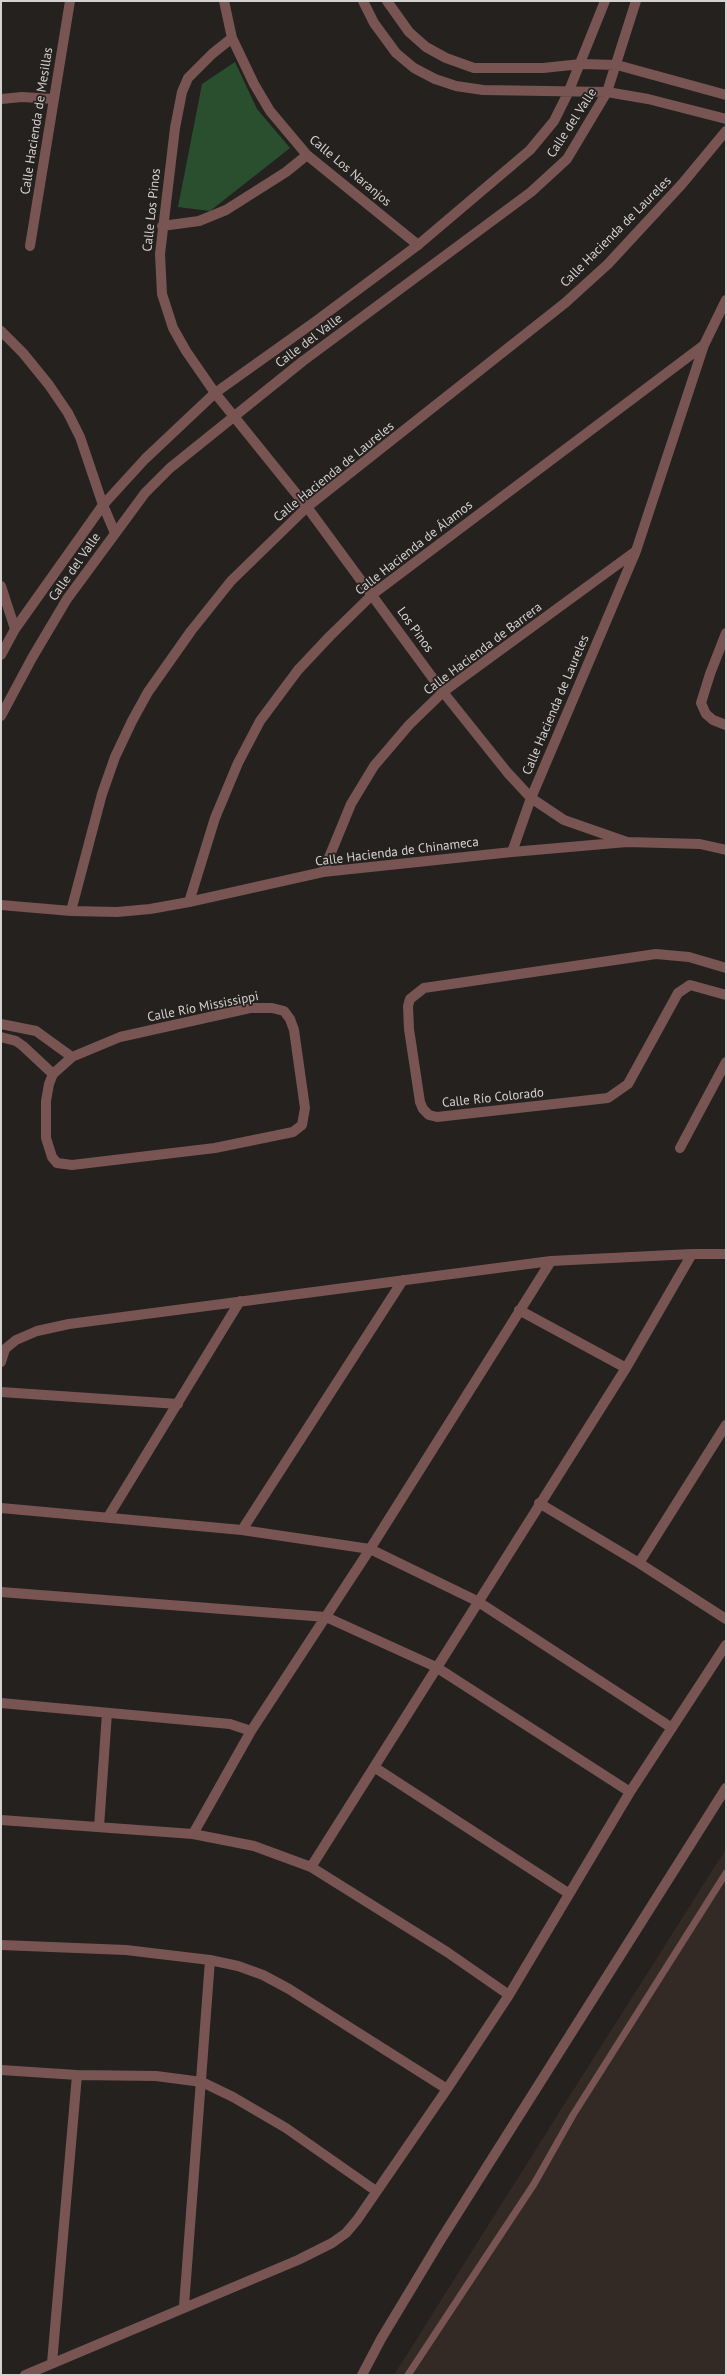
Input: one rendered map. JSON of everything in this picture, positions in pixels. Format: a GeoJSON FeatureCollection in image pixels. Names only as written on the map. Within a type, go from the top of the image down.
{"type":"FeatureCollection","features":[{"type":"Feature","properties":{"kind":"street","name":"Calle Hacienda de Mesillas"},"geometry":{"type":"LineString","coordinates":[[30,246],[70,1]]}},
{"type":"Feature","properties":{"kind":"street","name":"Calle Los Naranjos"},"geometry":{"type":"LineString","coordinates":[[224,1],[232,38],[254,84],[270,111],[307,155],[418,245]]}},
{"type":"Feature","properties":{"kind":"street"},"geometry":{"type":"LineString","coordinates":[[363,1],[374,23],[396,53],[414,68],[435,79],[456,86],[483,90],[568,93],[608,92],[648,99],[726,120]]}},
{"type":"Feature","properties":{"kind":"street"},"geometry":{"type":"LineString","coordinates":[[386,1],[409,32],[426,47],[446,58],[474,68],[543,68],[581,64],[617,65],[726,95]]}},
{"type":"Feature","properties":{"kind":"street","name":"Calle del Valle"},"geometry":{"type":"LineString","coordinates":[[1,655],[15,629],[102,505],[145,458],[215,392],[316,321],[418,245],[530,150],[554,121],[581,64],[605,1]]}},
{"type":"Feature","properties":{"kind":"street","name":"Calle del Valle"},"geometry":{"type":"LineString","coordinates":[[1,716],[32,658],[67,599],[145,493],[170,468],[233,416],[552,175],[567,159],[608,92],[636,1]]}},
{"type":"Feature","properties":{"kind":"street","name":"Calle Los Pinos"},"geometry":{"type":"LineString","coordinates":[[215,392],[186,351],[166,310],[160,274],[162,226],[182,92],[188,78],[212,54],[232,38]]}},
{"type":"Feature","properties":{"kind":"street"},"geometry":{"type":"LineString","coordinates":[[1,99],[54,99]]}},
{"type":"Feature","properties":{"kind":"street","name":"Calle Hacienda de Laureles"},"geometry":{"type":"LineString","coordinates":[[71,911],[110,772],[132,721],[148,692],[191,631],[231,581],[308,507],[565,303],[608,264],[666,201],[726,131]]}},
{"type":"Feature","properties":{"kind":"street"},"geometry":{"type":"LineString","coordinates":[[162,226],[199,221],[226,210],[280,176],[307,155]]}},
{"type":"Feature","properties":{"kind":"street","name":"Calle Hacienda de Laureles"},"geometry":{"type":"LineString","coordinates":[[512,852],[531,798],[636,551],[704,345],[726,300]]}},
{"type":"Feature","properties":{"kind":"street"},"geometry":{"type":"LineString","coordinates":[[1,331],[45,379],[68,413],[80,437],[102,505],[115,533]]}},
{"type":"Feature","properties":{"kind":"street","name":"Calle Hacienda de Álamos"},"geometry":{"type":"LineString","coordinates":[[190,902],[215,818],[238,763],[260,721],[298,670],[373,594],[704,345]]}},
{"type":"Feature","properties":{"kind":"street","name":"Los Pinos"},"geometry":{"type":"LineString","coordinates":[[215,392],[308,507],[482,744],[531,798],[564,820],[627,842]]}},
{"type":"Feature","properties":{"kind":"street","name":"Calle Hacienda de Barrera"},"geometry":{"type":"LineString","coordinates":[[323,872],[351,804],[374,766],[409,725],[443,692],[636,551]]}},
{"type":"Feature","properties":{"kind":"street"},"geometry":{"type":"LineString","coordinates":[[1,586],[15,629]]}},
{"type":"Feature","properties":{"kind":"street"},"geometry":{"type":"LineString","coordinates":[[726,633],[710,674],[701,703],[706,714],[713,720],[726,725]]}},
{"type":"Feature","properties":{"kind":"street","name":"Calle Hacienda de Chinameca"},"geometry":{"type":"LineString","coordinates":[[1,905],[71,911],[117,912],[150,909],[190,902],[323,872],[512,852],[627,842],[700,844],[726,850]]}},
{"type":"Feature","properties":{"kind":"street","name":"Calle Río Colorado"},"geometry":{"type":"LineString","coordinates":[[726,968],[689,957],[656,954],[424,988],[410,999],[408,1006],[409,1029],[420,1102],[423,1109],[429,1115],[437,1117],[608,1098],[628,1084],[678,993],[690,984],[726,995]]}},
{"type":"Feature","properties":{"kind":"street","name":"Calle Río Mississippi"},"geometry":{"type":"LineString","coordinates":[[250,1008],[272,1008],[284,1011],[290,1019],[294,1030],[306,1108],[304,1118],[302,1125],[293,1132],[279,1136],[214,1148],[64,1165],[57,1163],[52,1157],[46,1138],[46,1100],[49,1084],[54,1074],[72,1058],[120,1038],[250,1008]]}},
{"type":"Feature","properties":{"kind":"street"},"geometry":{"type":"LineString","coordinates":[[1,1024],[36,1030],[72,1058]]}},
{"type":"Feature","properties":{"kind":"street"},"geometry":{"type":"LineString","coordinates":[[1,1037],[20,1044],[54,1074]]}},
{"type":"Feature","properties":{"kind":"street"},"geometry":{"type":"LineString","coordinates":[[680,1148],[726,1062]]}},
{"type":"Feature","properties":{"kind":"street"},"geometry":{"type":"LineString","coordinates":[[311,1867],[477,1601],[626,1368],[692,1254]]}},
{"type":"Feature","properties":{"kind":"street"},"geometry":{"type":"LineString","coordinates":[[1,1362],[5,1349],[16,1340],[37,1330],[240,1301],[551,1261],[692,1254],[726,1254]]}},
{"type":"Feature","properties":{"kind":"street"},"geometry":{"type":"LineString","coordinates":[[193,1834],[251,1731],[370,1549],[551,1261]]}},
{"type":"Feature","properties":{"kind":"street"},"geometry":{"type":"LineString","coordinates":[[242,1530],[403,1280]]}},
{"type":"Feature","properties":{"kind":"street"},"geometry":{"type":"LineString","coordinates":[[108,1518],[240,1301]]}},
{"type":"Feature","properties":{"kind":"street"},"geometry":{"type":"LineString","coordinates":[[519,1310],[626,1368]]}},
{"type":"Feature","properties":{"kind":"street"},"geometry":{"type":"LineString","coordinates":[[1,1392],[178,1404]]}},
{"type":"Feature","properties":{"kind":"street"},"geometry":{"type":"LineString","coordinates":[[639,1563],[726,1425]]}},
{"type":"Feature","properties":{"kind":"street"},"geometry":{"type":"LineString","coordinates":[[539,1503],[639,1563],[726,1619]]}},
{"type":"Feature","properties":{"kind":"street"},"geometry":{"type":"LineString","coordinates":[[1,1508],[242,1530],[370,1549],[477,1601],[672,1728]]}},
{"type":"Feature","properties":{"kind":"street"},"geometry":{"type":"LineString","coordinates":[[1,1592],[326,1617],[436,1667],[630,1792]]}},
{"type":"Feature","properties":{"kind":"street"},"geometry":{"type":"LineString","coordinates":[[25,2375],[184,2306],[298,2260],[332,2243],[357,2220],[447,2089],[509,1995],[568,1893],[630,1792],[726,1645]]}},
{"type":"Feature","properties":{"kind":"street"},"geometry":{"type":"LineString","coordinates":[[1,1703],[230,1724],[251,1731]]}},
{"type":"Feature","properties":{"kind":"street"},"geometry":{"type":"LineString","coordinates":[[99,1827],[107,1713]]}},
{"type":"Feature","properties":{"kind":"street"},"geometry":{"type":"LineString","coordinates":[[374,1767],[568,1893]]}},
{"type":"Feature","properties":{"kind":"street"},"geometry":{"type":"LineString","coordinates":[[362,2375],[381,2339],[440,2241],[726,1788]]}},
{"type":"Feature","properties":{"kind":"street"},"geometry":{"type":"LineString","coordinates":[[1,1820],[193,1834],[254,1846],[311,1867],[447,1952],[509,1995]]}},
{"type":"Feature","properties":{"kind":"street"},"geometry":{"type":"LineString","coordinates":[[1,1945],[126,1950],[210,1960],[262,1975],[289,1989],[447,2089]]}},
{"type":"Feature","properties":{"kind":"street"},"geometry":{"type":"LineString","coordinates":[[184,2306],[210,1960]]}},
{"type":"Feature","properties":{"kind":"street"},"geometry":{"type":"LineString","coordinates":[[1,2070],[156,2076],[202,2082],[233,2097],[286,2128],[376,2191]]}},
{"type":"Feature","properties":{"kind":"street"},"geometry":{"type":"LineString","coordinates":[[52,2363],[77,2074]]}},
{"type":"Feature","properties":{"kind":"lane"},"geometry":{"type":"LineString","coordinates":[[408,2375],[534,2184],[577,2108],[726,1873]]}},
{"type":"Feature","properties":{"kind":"shaded area"},"geometry":{"type":"Polygon","coordinates":[[[726,1849],[726,2375],[394,2375],[567,2100],[726,1849]]]}},
{"type":"Feature","properties":{"kind":"green space"},"geometry":{"type":"Polygon","coordinates":[[[235,62],[257,109],[290,148],[210,211],[178,207],[202,84],[235,62]]]}}]}
